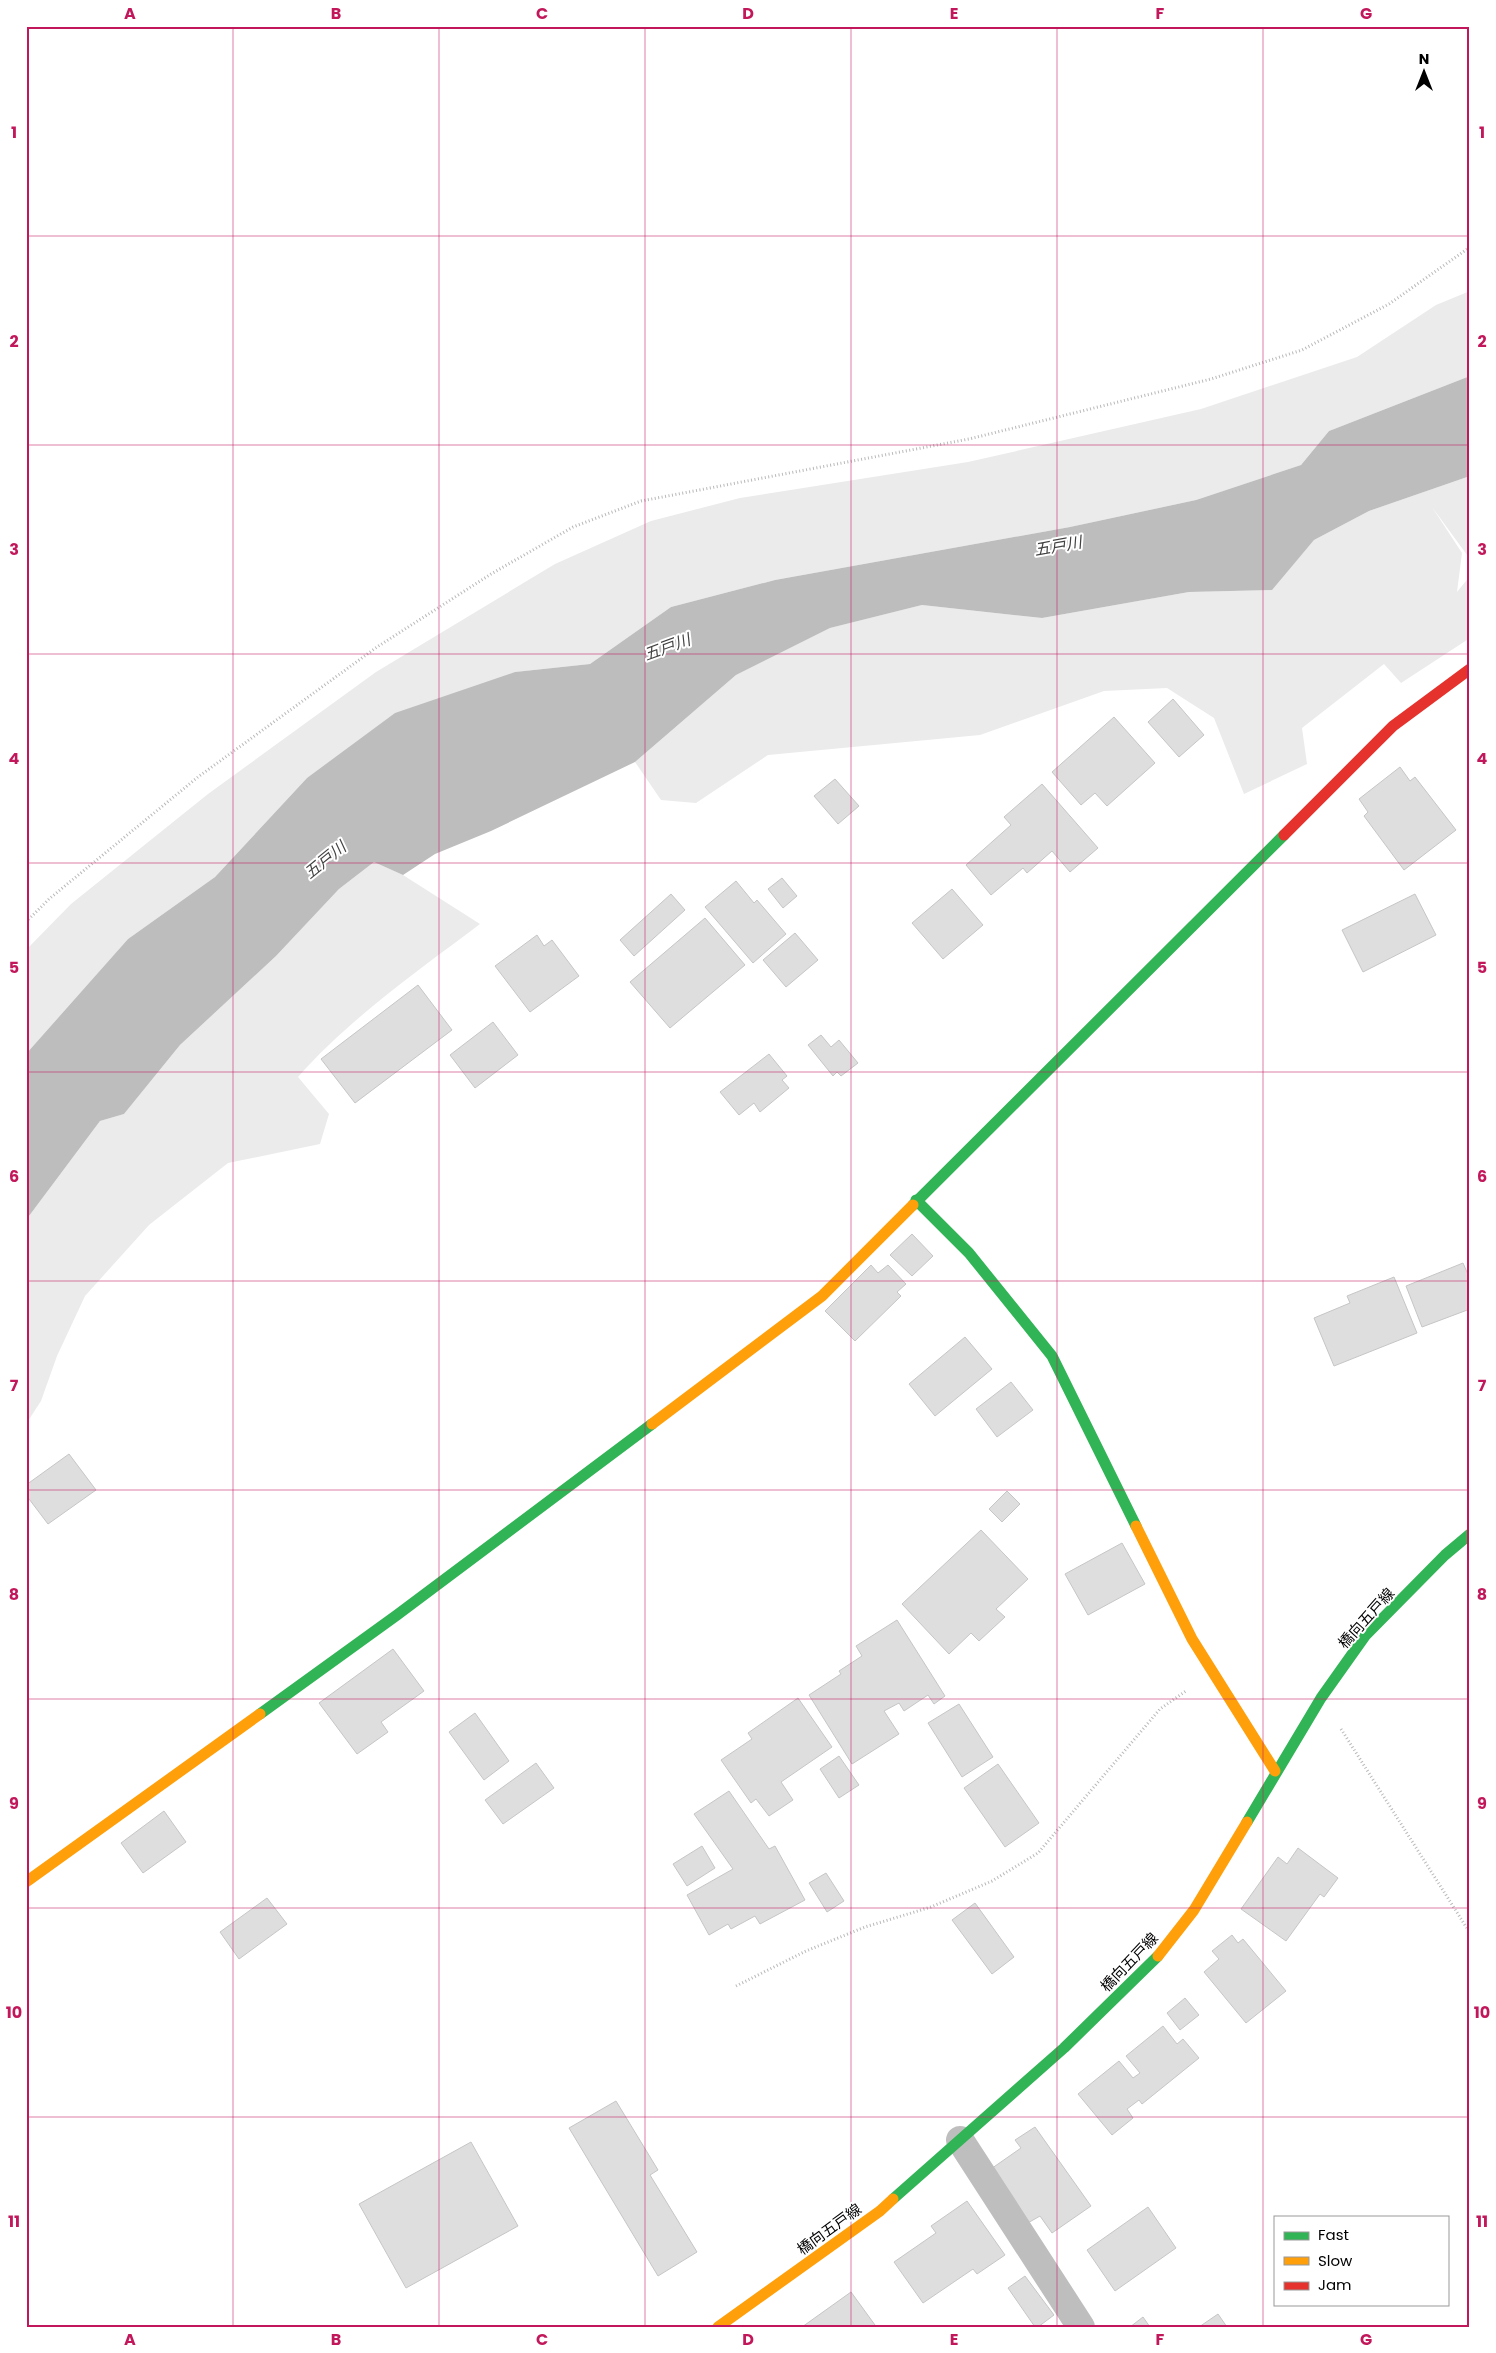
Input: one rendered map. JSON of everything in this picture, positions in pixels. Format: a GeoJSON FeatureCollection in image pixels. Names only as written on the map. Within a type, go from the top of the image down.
{"type":"FeatureCollection","features":[{"type":"Feature","properties":{"kind":"street"},"geometry":{"type":"LineString","coordinates":[[26,1882],[396,1615],[822,1296],[1392,726],[1470,669]]}},
{"type":"Feature","properties":{"kind":"street"},"geometry":{"type":"LineString","coordinates":[[916,1200],[970,1253],[1052,1356],[1192,1639],[1275,1771]]}},
{"type":"Feature","properties":{"kind":"street","name":"橋向五戸線"},"geometry":{"type":"LineString","coordinates":[[718,2327],[880,2210],[1064,2048],[1157,1958],[1194,1910],[1275,1771],[1321,1698],[1365,1636],[1445,1555],[1470,1534]]}},
{"type":"Feature","properties":{"kind":"street"},"geometry":{"type":"LineString","coordinates":[[960,2140],[1081,2327]]}},
{"type":"Feature","properties":{"kind":"path"},"geometry":{"type":"LineString","coordinates":[[26,922],[49,899],[198,777],[377,647],[491,574],[573,526],[641,501],[969,439],[1211,379],[1302,350],[1389,304],[1470,247]]}},
{"type":"Feature","properties":{"kind":"path"},"geometry":{"type":"LineString","coordinates":[[736,1986],[840,1938],[931,1907],[992,1881],[1038,1853],[1160,1710],[1213,1672]]}},
{"type":"Feature","properties":{"kind":"path"},"geometry":{"type":"LineString","coordinates":[[1321,1698],[1470,1933]]}},
{"type":"Feature","properties":{"kind":"shaded area"},"geometry":{"type":"Polygon","coordinates":[[[1470,291],[1470,376],[1329,431],[1301,465],[1196,500],[1070,527],[775,580],[671,607],[590,664],[515,672],[307,778],[215,877],[128,939],[26,1054],[26,950],[71,904],[208,794],[376,672],[555,564],[651,521],[740,498],[968,462],[1201,409],[1357,357],[1436,305],[1470,291]]]}},
{"type":"Feature","properties":{"kind":"shaded area"},"geometry":{"type":"Polygon","coordinates":[[[1470,476],[1470,559],[1432,507],[1462,553],[1457,592],[1470,576],[1470,638],[1401,683],[1384,664],[1302,728],[1307,764],[1244,794],[1214,718],[1167,688],[1104,691],[980,735],[768,755],[696,803],[661,800],[635,762],[736,675],[830,628],[922,605],[1042,618],[1189,592],[1271,590],[1314,540],[1369,511],[1470,476]]]}},
{"type":"Feature","properties":{"kind":"shaded area"},"geometry":{"type":"Polygon","coordinates":[[[374,862],[403,875],[480,924],[362,1015],[339,1035],[298,1077],[329,1114],[320,1144],[228,1163],[149,1225],[85,1296],[57,1356],[41,1401],[26,1424],[26,1220],[100,1121],[124,1114],[180,1045],[276,956],[339,889],[374,862]]]}},
{"type":"Feature","properties":{"kind":"water","name":"五戸川"},"geometry":{"type":"Polygon","coordinates":[[[1470,376],[1470,476],[1369,511],[1314,540],[1272,590],[1189,592],[1042,618],[922,605],[830,628],[736,675],[635,762],[491,831],[435,854],[403,875],[374,862],[339,889],[276,956],[180,1045],[124,1114],[100,1121],[26,1220],[26,1054],[128,939],[215,877],[307,778],[395,713],[515,672],[590,664],[671,607],[775,580],[1070,527],[1196,500],[1301,465],[1329,431],[1470,376]]]}},
{"type":"Feature","properties":{"kind":"building"},"geometry":{"type":"Polygon","coordinates":[[[1173,699],[1204,735],[1179,757],[1148,722],[1173,699]]]}},
{"type":"Feature","properties":{"kind":"building"},"geometry":{"type":"Polygon","coordinates":[[[1114,717],[1155,763],[1107,806],[1095,793],[1081,805],[1052,772],[1114,717]]]}},
{"type":"Feature","properties":{"kind":"building"},"geometry":{"type":"Polygon","coordinates":[[[1400,767],[1410,781],[1415,777],[1456,830],[1404,870],[1364,816],[1368,812],[1359,799],[1400,767]]]}},
{"type":"Feature","properties":{"kind":"building"},"geometry":{"type":"Polygon","coordinates":[[[835,779],[859,806],[838,824],[814,796],[835,779]]]}},
{"type":"Feature","properties":{"kind":"building"},"geometry":{"type":"Polygon","coordinates":[[[1042,784],[1098,848],[1070,872],[1052,851],[1027,873],[1023,868],[991,895],[966,865],[1011,825],[1004,817],[1042,784]]]}},
{"type":"Feature","properties":{"kind":"building"},"geometry":{"type":"Polygon","coordinates":[[[782,878],[797,896],[783,908],[768,889],[782,878]]]}},
{"type":"Feature","properties":{"kind":"building"},"geometry":{"type":"Polygon","coordinates":[[[736,881],[754,903],[757,900],[786,934],[753,963],[705,907],[736,881]]]}},
{"type":"Feature","properties":{"kind":"building"},"geometry":{"type":"Polygon","coordinates":[[[952,889],[983,925],[943,959],[912,923],[952,889]]]}},
{"type":"Feature","properties":{"kind":"building"},"geometry":{"type":"Polygon","coordinates":[[[671,894],[685,910],[634,956],[620,940],[671,894]]]}},
{"type":"Feature","properties":{"kind":"building"},"geometry":{"type":"Polygon","coordinates":[[[1415,894],[1436,935],[1363,972],[1342,930],[1415,894]]]}},
{"type":"Feature","properties":{"kind":"building"},"geometry":{"type":"Polygon","coordinates":[[[705,918],[745,965],[670,1028],[630,982],[705,918]]]}},
{"type":"Feature","properties":{"kind":"building"},"geometry":{"type":"Polygon","coordinates":[[[795,933],[818,960],[786,987],[763,960],[795,933]]]}},
{"type":"Feature","properties":{"kind":"building"},"geometry":{"type":"Polygon","coordinates":[[[537,935],[544,946],[552,940],[579,976],[530,1012],[495,966],[537,935]]]}},
{"type":"Feature","properties":{"kind":"building"},"geometry":{"type":"Polygon","coordinates":[[[418,985],[452,1030],[355,1103],[321,1059],[418,985]]]}},
{"type":"Feature","properties":{"kind":"building"},"geometry":{"type":"Polygon","coordinates":[[[493,1022],[518,1055],[475,1088],[450,1055],[493,1022]]]}},
{"type":"Feature","properties":{"kind":"building"},"geometry":{"type":"Polygon","coordinates":[[[821,1035],[831,1047],[839,1040],[858,1063],[841,1076],[837,1072],[833,1076],[808,1045],[821,1035]]]}},
{"type":"Feature","properties":{"kind":"building"},"geometry":{"type":"Polygon","coordinates":[[[769,1054],[787,1076],[782,1080],[789,1088],[760,1112],[754,1103],[739,1115],[720,1092],[769,1054]]]}},
{"type":"Feature","properties":{"kind":"building"},"geometry":{"type":"Polygon","coordinates":[[[912,1234],[933,1256],[912,1276],[890,1255],[912,1234]]]}},
{"type":"Feature","properties":{"kind":"building"},"geometry":{"type":"Polygon","coordinates":[[[1463,1263],[1470,1279],[1470,1309],[1422,1327],[1406,1286],[1463,1263]]]}},
{"type":"Feature","properties":{"kind":"building"},"geometry":{"type":"Polygon","coordinates":[[[871,1265],[878,1273],[888,1265],[906,1284],[897,1292],[901,1296],[855,1341],[825,1311],[871,1265]]]}},
{"type":"Feature","properties":{"kind":"building"},"geometry":{"type":"Polygon","coordinates":[[[1394,1277],[1417,1333],[1334,1366],[1314,1318],[1350,1303],[1347,1296],[1394,1277]]]}},
{"type":"Feature","properties":{"kind":"building"},"geometry":{"type":"Polygon","coordinates":[[[965,1337],[992,1369],[935,1416],[909,1384],[965,1337]]]}},
{"type":"Feature","properties":{"kind":"building"},"geometry":{"type":"Polygon","coordinates":[[[1011,1382],[1033,1410],[997,1437],[976,1409],[1011,1382]]]}},
{"type":"Feature","properties":{"kind":"building"},"geometry":{"type":"Polygon","coordinates":[[[69,1454],[96,1490],[48,1524],[26,1495],[26,1485],[69,1454]]]}},
{"type":"Feature","properties":{"kind":"building"},"geometry":{"type":"Polygon","coordinates":[[[1007,1491],[1020,1504],[1002,1522],[989,1509],[1007,1491]]]}},
{"type":"Feature","properties":{"kind":"building"},"geometry":{"type":"Polygon","coordinates":[[[981,1530],[1028,1579],[996,1609],[1005,1617],[979,1641],[971,1633],[949,1654],[902,1604],[981,1530]]]}},
{"type":"Feature","properties":{"kind":"building"},"geometry":{"type":"Polygon","coordinates":[[[1122,1543],[1145,1584],[1088,1615],[1065,1574],[1122,1543]]]}},
{"type":"Feature","properties":{"kind":"building"},"geometry":{"type":"Polygon","coordinates":[[[897,1620],[945,1696],[934,1704],[928,1695],[904,1711],[899,1703],[884,1711],[899,1734],[852,1764],[809,1695],[841,1674],[839,1671],[862,1656],[856,1646],[897,1620]]]}},
{"type":"Feature","properties":{"kind":"building"},"geometry":{"type":"Polygon","coordinates":[[[393,1649],[424,1691],[381,1722],[388,1732],[357,1754],[319,1703],[393,1649]]]}},
{"type":"Feature","properties":{"kind":"building"},"geometry":{"type":"Polygon","coordinates":[[[798,1698],[832,1747],[781,1782],[793,1800],[769,1816],[756,1799],[751,1803],[721,1760],[752,1739],[748,1733],[798,1698]]]}},
{"type":"Feature","properties":{"kind":"building"},"geometry":{"type":"Polygon","coordinates":[[[959,1704],[993,1757],[962,1777],[928,1723],[959,1704]]]}},
{"type":"Feature","properties":{"kind":"building"},"geometry":{"type":"Polygon","coordinates":[[[475,1713],[509,1761],[484,1780],[449,1732],[475,1713]]]}},
{"type":"Feature","properties":{"kind":"building"},"geometry":{"type":"Polygon","coordinates":[[[839,1756],[859,1785],[839,1798],[820,1769],[839,1756]]]}},
{"type":"Feature","properties":{"kind":"building"},"geometry":{"type":"Polygon","coordinates":[[[536,1763],[554,1788],[503,1824],[485,1800],[536,1763]]]}},
{"type":"Feature","properties":{"kind":"building"},"geometry":{"type":"Polygon","coordinates":[[[998,1764],[1039,1823],[1005,1847],[964,1788],[998,1764]]]}},
{"type":"Feature","properties":{"kind":"building"},"geometry":{"type":"Polygon","coordinates":[[[729,1791],[769,1849],[775,1846],[805,1900],[760,1924],[755,1916],[731,1929],[728,1924],[709,1935],[687,1895],[733,1869],[694,1814],[729,1791]]]}},
{"type":"Feature","properties":{"kind":"building"},"geometry":{"type":"Polygon","coordinates":[[[164,1811],[186,1842],[143,1873],[121,1843],[164,1811]]]}},
{"type":"Feature","properties":{"kind":"building"},"geometry":{"type":"Polygon","coordinates":[[[702,1846],[715,1868],[687,1886],[673,1864],[702,1846]]]}},
{"type":"Feature","properties":{"kind":"building"},"geometry":{"type":"Polygon","coordinates":[[[1298,1848],[1338,1878],[1324,1897],[1320,1894],[1286,1941],[1241,1909],[1278,1857],[1287,1864],[1298,1848]]]}},
{"type":"Feature","properties":{"kind":"building"},"geometry":{"type":"Polygon","coordinates":[[[826,1873],[844,1901],[827,1912],[809,1883],[826,1873]]]}},
{"type":"Feature","properties":{"kind":"building"},"geometry":{"type":"Polygon","coordinates":[[[267,1898],[287,1924],[239,1959],[220,1932],[267,1898]]]}},
{"type":"Feature","properties":{"kind":"building"},"geometry":{"type":"Polygon","coordinates":[[[975,1903],[1014,1957],[992,1974],[952,1920],[975,1903]]]}},
{"type":"Feature","properties":{"kind":"building"},"geometry":{"type":"Polygon","coordinates":[[[1232,1935],[1238,1943],[1243,1939],[1286,1991],[1246,2023],[1204,1972],[1219,1959],[1212,1951],[1232,1935]]]}},
{"type":"Feature","properties":{"kind":"building"},"geometry":{"type":"Polygon","coordinates":[[[1185,1998],[1199,2015],[1180,2030],[1167,2013],[1185,1998]]]}},
{"type":"Feature","properties":{"kind":"building"},"geometry":{"type":"Polygon","coordinates":[[[1163,2026],[1177,2044],[1183,2039],[1199,2058],[1142,2104],[1139,2100],[1127,2109],[1133,2118],[1112,2135],[1078,2094],[1119,2061],[1133,2078],[1140,2073],[1126,2056],[1163,2026]]]}},
{"type":"Feature","properties":{"kind":"building"},"geometry":{"type":"Polygon","coordinates":[[[616,2101],[658,2170],[650,2175],[697,2252],[658,2276],[569,2128],[616,2101]]]}},
{"type":"Feature","properties":{"kind":"building"},"geometry":{"type":"Polygon","coordinates":[[[1035,2127],[1091,2206],[1052,2233],[1040,2216],[1026,2224],[988,2171],[1021,2148],[1015,2140],[1035,2127]]]}},
{"type":"Feature","properties":{"kind":"building"},"geometry":{"type":"Polygon","coordinates":[[[471,2142],[518,2226],[406,2288],[359,2204],[471,2142]]]}},
{"type":"Feature","properties":{"kind":"building"},"geometry":{"type":"Polygon","coordinates":[[[967,2201],[1005,2255],[977,2274],[973,2269],[923,2303],[894,2262],[936,2233],[931,2226],[967,2201]]]}},
{"type":"Feature","properties":{"kind":"building"},"geometry":{"type":"Polygon","coordinates":[[[1148,2207],[1176,2248],[1115,2291],[1087,2250],[1148,2207]]]}},
{"type":"Feature","properties":{"kind":"building"},"geometry":{"type":"Polygon","coordinates":[[[1025,2276],[1054,2315],[1038,2327],[1035,2327],[1008,2288],[1025,2276]]]}},
{"type":"Feature","properties":{"kind":"building"},"geometry":{"type":"Polygon","coordinates":[[[851,2292],[875,2325],[872,2327],[802,2327],[851,2292]]]}},
{"type":"Feature","properties":{"kind":"building"},"geometry":{"type":"Polygon","coordinates":[[[1218,2314],[1227,2327],[1199,2327],[1218,2314]]]}},
{"type":"Feature","properties":{"kind":"building"},"geometry":{"type":"Polygon","coordinates":[[[1143,2317],[1150,2327],[1130,2327],[1143,2317]]]}},
{"type":"Feature","properties":{"kind":"traffic: fast"},"geometry":{"type":"LineString","coordinates":[[913,1205],[1284,835]]}},
{"type":"Feature","properties":{"kind":"traffic: fast"},"geometry":{"type":"LineString","coordinates":[[916,1200],[969,1253],[1052,1356],[1136,1526]]}},
{"type":"Feature","properties":{"kind":"traffic: fast"},"geometry":{"type":"LineString","coordinates":[[260,1714],[397,1615],[652,1424]]}},
{"type":"Feature","properties":{"kind":"traffic: fast"},"geometry":{"type":"LineString","coordinates":[[1247,1822],[1321,1698],[1365,1636],[1445,1555],[1470,1534]]}},
{"type":"Feature","properties":{"kind":"traffic: fast"},"geometry":{"type":"LineString","coordinates":[[893,2199],[1064,2048],[1158,1956]]}},
{"type":"Feature","properties":{"kind":"traffic: slow"},"geometry":{"type":"LineString","coordinates":[[652,1424],[822,1296],[913,1205]]}},
{"type":"Feature","properties":{"kind":"traffic: slow"},"geometry":{"type":"LineString","coordinates":[[1136,1526],[1192,1639],[1275,1771]]}},
{"type":"Feature","properties":{"kind":"traffic: slow"},"geometry":{"type":"LineString","coordinates":[[26,1882],[260,1714]]}},
{"type":"Feature","properties":{"kind":"traffic: slow"},"geometry":{"type":"LineString","coordinates":[[1158,1956],[1194,1910],[1247,1822]]}},
{"type":"Feature","properties":{"kind":"traffic: slow"},"geometry":{"type":"LineString","coordinates":[[718,2327],[880,2211],[893,2199]]}},
{"type":"Feature","properties":{"kind":"traffic: jam"},"geometry":{"type":"LineString","coordinates":[[1284,835],[1393,726],[1470,669]]}}]}
